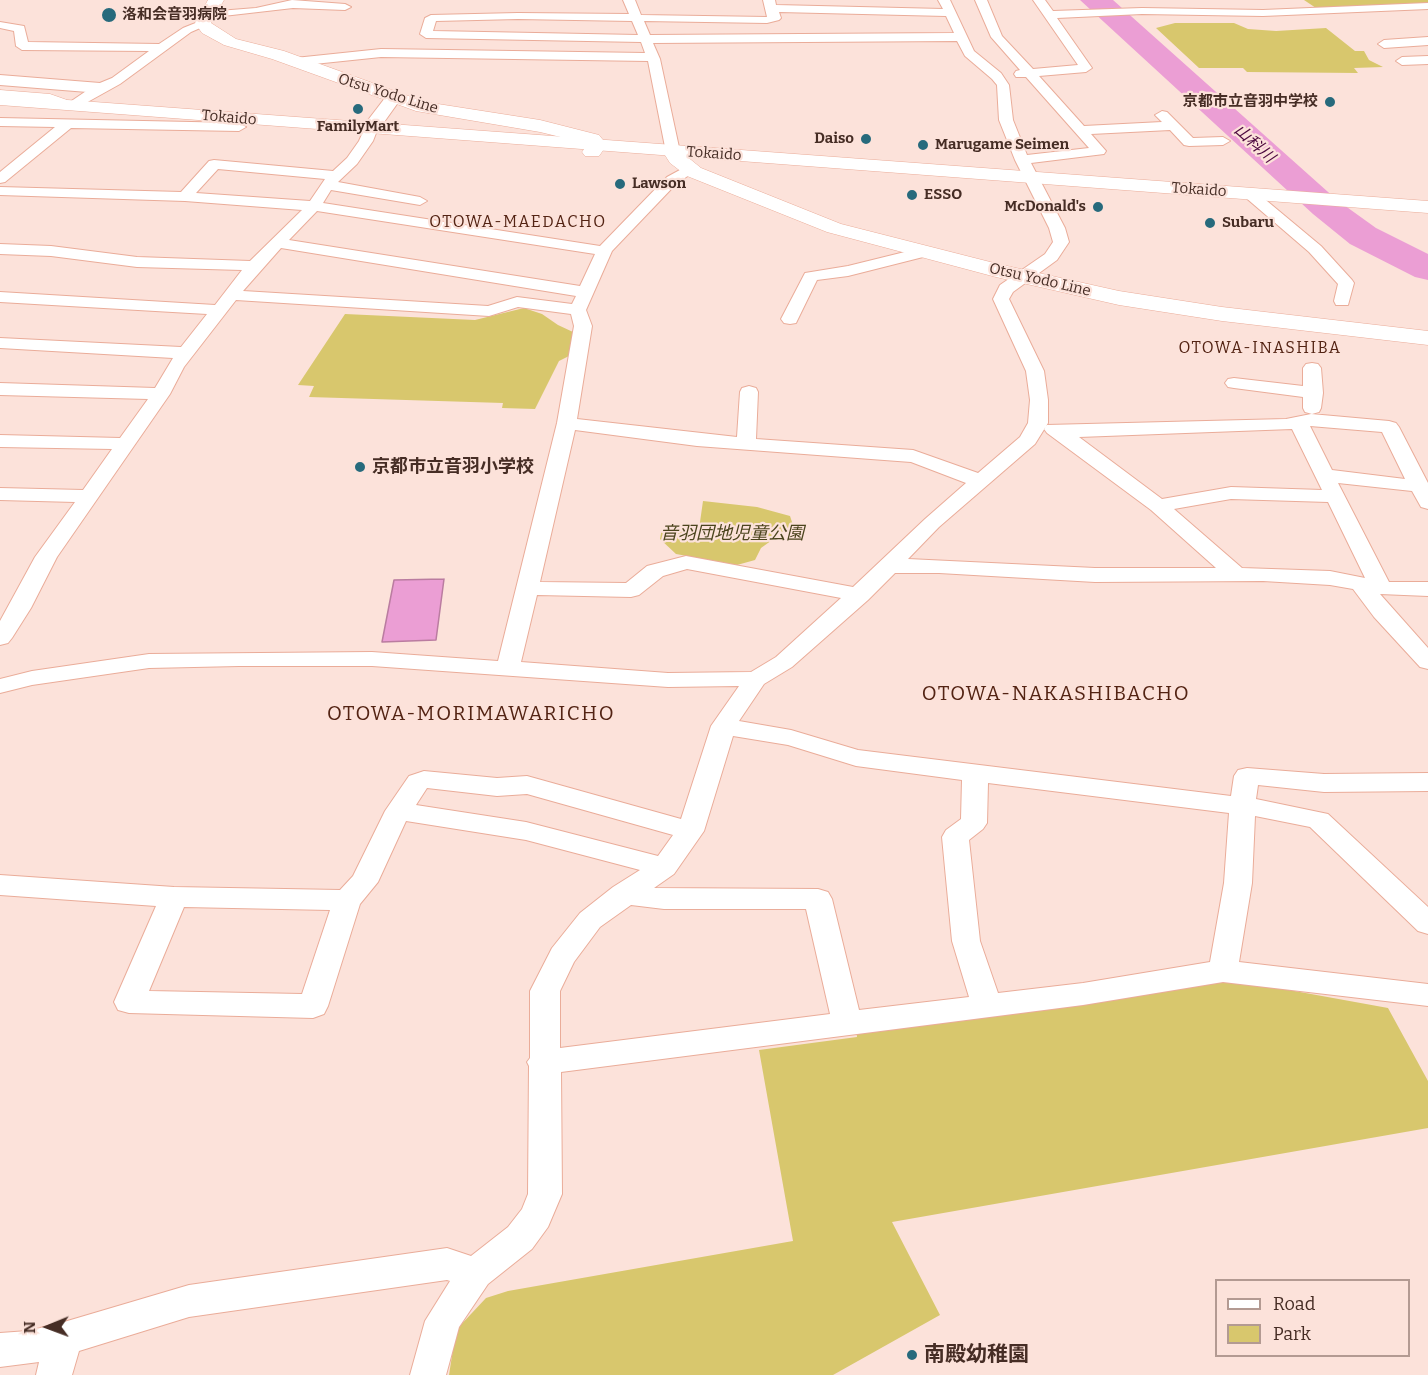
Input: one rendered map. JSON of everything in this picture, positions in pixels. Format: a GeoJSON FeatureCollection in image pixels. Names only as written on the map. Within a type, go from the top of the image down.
{"type":"FeatureCollection","features":[{"type":"Feature","properties":{"kind":"main road"},"geometry":{"type":"LineString","coordinates":[[205,19],[216,0]]}},
{"type":"Feature","properties":{"kind":"main road","name":"Otsu Yodo Line"},"geometry":{"type":"LineString","coordinates":[[205,19],[208,30],[224,39],[394,97],[442,111],[540,126],[592,139],[595,149]]}},
{"type":"Feature","properties":{"kind":"main road","name":"Tokaido"},"geometry":{"type":"LineString","coordinates":[[0,98],[369,132],[595,149],[680,160],[1347,205],[1428,207]]}},
{"type":"Feature","properties":{"kind":"main road","name":"Tokaido"},"geometry":{"type":"LineString","coordinates":[[0,109],[239,127],[369,132]]}},
{"type":"Feature","properties":{"kind":"main road","name":"Otsu Yodo Line"},"geometry":{"type":"LineString","coordinates":[[680,160],[834,228],[1024,277],[1119,298],[1211,313],[1428,338]]}},
{"type":"Feature","properties":{"kind":"main road","name":"Tokaido"},"geometry":{"type":"LineString","coordinates":[[1347,205],[1428,215]]}},
{"type":"Feature","properties":{"kind":"street"},"geometry":{"type":"LineString","coordinates":[[428,1375],[443,1321],[476,1273],[520,1238],[536,1217],[545,1194],[543,1062],[545,991],[562,956],[590,920],[623,894],[664,867],[691,831],[723,726],[756,679],[784,662],[860,595],[932,523],[1028,440],[1038,423],[1039,400],[1035,371],[1001,299],[1006,289],[1051,257],[1061,242],[1057,228],[1022,160],[1006,120],[1003,85],[997,76],[969,53],[944,0]]}},
{"type":"Feature","properties":{"kind":"street"},"geometry":{"type":"LineString","coordinates":[[981,0],[997,37],[1099,151],[1022,160]]}},
{"type":"Feature","properties":{"kind":"street"},"geometry":{"type":"LineString","coordinates":[[997,76],[1086,68],[1038,0]]}},
{"type":"Feature","properties":{"kind":"street"},"geometry":{"type":"LineString","coordinates":[[508,669],[567,423],[583,326],[578,310],[604,251],[617,235],[663,191],[672,180],[680,160],[647,39],[625,2]]}},
{"type":"Feature","properties":{"kind":"street"},"geometry":{"type":"LineString","coordinates":[[68,104],[116,81],[205,19],[296,3],[346,8]]}},
{"type":"Feature","properties":{"kind":"street"},"geometry":{"type":"LineString","coordinates":[[949,12],[771,4],[775,18],[767,20],[525,16],[431,18],[426,34],[647,39],[960,38]]}},
{"type":"Feature","properties":{"kind":"street"},"geometry":{"type":"LineString","coordinates":[[525,16],[540,6]]}},
{"type":"Feature","properties":{"kind":"street"},"geometry":{"type":"LineString","coordinates":[[1049,15],[1120,12],[1263,13],[1428,6]]}},
{"type":"Feature","properties":{"kind":"street"},"geometry":{"type":"LineString","coordinates":[[0,25],[20,28],[22,46],[162,48]]}},
{"type":"Feature","properties":{"kind":"street"},"geometry":{"type":"LineString","coordinates":[[1384,44],[1428,41]]}},
{"type":"Feature","properties":{"kind":"street"},"geometry":{"type":"LineString","coordinates":[[295,62],[381,53],[653,57]]}},
{"type":"Feature","properties":{"kind":"street"},"geometry":{"type":"LineString","coordinates":[[1402,62],[1428,60]]}},
{"type":"Feature","properties":{"kind":"street"},"geometry":{"type":"LineString","coordinates":[[0,80],[100,88]]}},
{"type":"Feature","properties":{"kind":"street"},"geometry":{"type":"LineString","coordinates":[[0,638],[20,608],[46,557],[161,394],[176,366],[254,266],[314,206],[331,180],[352,161],[394,97]]}},
{"type":"Feature","properties":{"kind":"street"},"geometry":{"type":"LineString","coordinates":[[1159,111],[1189,142],[1223,141]]}},
{"type":"Feature","properties":{"kind":"street"},"geometry":{"type":"LineString","coordinates":[[0,122],[239,127]]}},
{"type":"Feature","properties":{"kind":"street"},"geometry":{"type":"LineString","coordinates":[[0,179],[67,124]]}},
{"type":"Feature","properties":{"kind":"street"},"geometry":{"type":"LineString","coordinates":[[1081,130],[1173,126]]}},
{"type":"Feature","properties":{"kind":"street"},"geometry":{"type":"LineString","coordinates":[[11,153],[32,153]]}},
{"type":"Feature","properties":{"kind":"street"},"geometry":{"type":"LineString","coordinates":[[184,197],[214,164],[331,180],[420,201]]}},
{"type":"Feature","properties":{"kind":"street"},"geometry":{"type":"LineString","coordinates":[[0,191],[184,197],[314,206],[604,251]]}},
{"type":"Feature","properties":{"kind":"street"},"geometry":{"type":"LineString","coordinates":[[1255,198],[1315,249],[1346,283],[1342,301]]}},
{"type":"Feature","properties":{"kind":"street"},"geometry":{"type":"LineString","coordinates":[[277,243],[585,291]]}},
{"type":"Feature","properties":{"kind":"street"},"geometry":{"type":"LineString","coordinates":[[0,249],[51,251],[137,262],[254,266]]}},
{"type":"Feature","properties":{"kind":"street"},"geometry":{"type":"LineString","coordinates":[[790,319],[811,276],[848,271],[926,252]]}},
{"type":"Feature","properties":{"kind":"street"},"geometry":{"type":"LineString","coordinates":[[230,295],[489,311],[517,302],[578,310]]}},
{"type":"Feature","properties":{"kind":"street"},"geometry":{"type":"LineString","coordinates":[[0,297],[219,310]]}},
{"type":"Feature","properties":{"kind":"street"},"geometry":{"type":"LineString","coordinates":[[0,343],[187,353]]}},
{"type":"Feature","properties":{"kind":"street"},"geometry":{"type":"LineString","coordinates":[[1312,368],[1314,393],[1305,422],[1324,475],[1382,612],[1428,662]]}},
{"type":"Feature","properties":{"kind":"street"},"geometry":{"type":"LineString","coordinates":[[1234,383],[1314,393]]}},
{"type":"Feature","properties":{"kind":"street"},"geometry":{"type":"LineString","coordinates":[[0,389],[161,394]]}},
{"type":"Feature","properties":{"kind":"street"},"geometry":{"type":"LineString","coordinates":[[746,444],[749,392]]}},
{"type":"Feature","properties":{"kind":"street"},"geometry":{"type":"LineString","coordinates":[[1061,432],[1305,422],[1389,427],[1417,486],[1428,503]]}},
{"type":"Feature","properties":{"kind":"street"},"geometry":{"type":"LineString","coordinates":[[567,423],[746,444],[913,456],[958,471],[980,482]]}},
{"type":"Feature","properties":{"kind":"street"},"geometry":{"type":"LineString","coordinates":[[1038,423],[1061,432],[1094,460],[1158,506],[1235,573]]}},
{"type":"Feature","properties":{"kind":"street"},"geometry":{"type":"LineString","coordinates":[[0,441],[126,444]]}},
{"type":"Feature","properties":{"kind":"street"},"geometry":{"type":"LineString","coordinates":[[1324,475],[1417,486]]}},
{"type":"Feature","properties":{"kind":"street"},"geometry":{"type":"LineString","coordinates":[[1158,506],[1231,493],[1333,496]]}},
{"type":"Feature","properties":{"kind":"street"},"geometry":{"type":"LineString","coordinates":[[0,494],[89,496]]}},
{"type":"Feature","properties":{"kind":"street"},"geometry":{"type":"LineString","coordinates":[[527,588],[631,590],[655,571],[686,562],[860,595]]}},
{"type":"Feature","properties":{"kind":"street"},"geometry":{"type":"LineString","coordinates":[[889,566],[939,566],[1095,575],[1166,576],[1235,573],[1330,578],[1371,586],[1428,589]]}},
{"type":"Feature","properties":{"kind":"street"},"geometry":{"type":"LineString","coordinates":[[0,686],[32,678],[149,662],[372,659],[668,680],[756,679]]}},
{"type":"Feature","properties":{"kind":"street"},"geometry":{"type":"LineString","coordinates":[[723,726],[791,738],[856,758],[1275,810],[1319,820],[1428,924]]}},
{"type":"Feature","properties":{"kind":"street"},"geometry":{"type":"LineString","coordinates":[[975,774],[974,823],[955,837],[966,941],[987,1005]]}},
{"type":"Feature","properties":{"kind":"street"},"geometry":{"type":"LineString","coordinates":[[1222,971],[1238,883],[1242,807],[1247,776],[1324,783],[1428,782]]}},
{"type":"Feature","properties":{"kind":"street"},"geometry":{"type":"LineString","coordinates":[[174,897],[129,1002],[313,1006],[347,900],[364,882],[398,811],[418,782],[424,778],[497,787],[527,785],[691,831]]}},
{"type":"Feature","properties":{"kind":"street"},"geometry":{"type":"LineString","coordinates":[[398,811],[526,831],[664,867]]}},
{"type":"Feature","properties":{"kind":"street"},"geometry":{"type":"LineString","coordinates":[[0,885],[174,897],[347,900]]}},
{"type":"Feature","properties":{"kind":"street"},"geometry":{"type":"LineString","coordinates":[[623,894],[664,899],[818,899],[847,1024]]}},
{"type":"Feature","properties":{"kind":"street"},"geometry":{"type":"LineString","coordinates":[[543,1062],[1083,994],[1222,971],[1428,995]]}},
{"type":"Feature","properties":{"kind":"street"},"geometry":{"type":"LineString","coordinates":[[0,1350],[28,1348],[64,1339],[189,1301],[447,1264],[476,1273]]}},
{"type":"Feature","properties":{"kind":"street"},"geometry":{"type":"LineString","coordinates":[[54,1375],[64,1339]]}},
{"type":"Feature","properties":{"kind":"green space"},"geometry":{"type":"Polygon","coordinates":[[[1304,0],[1428,0],[1428,3],[1316,8],[1304,0]]]}},
{"type":"Feature","properties":{"kind":"green space"},"geometry":{"type":"Polygon","coordinates":[[[1175,23],[1234,23],[1248,29],[1276,31],[1326,28],[1355,51],[1364,51],[1369,60],[1383,67],[1354,68],[1358,73],[1247,72],[1243,68],[1199,68],[1156,28],[1175,23]]]}},
{"type":"Feature","properties":{"kind":"green space"},"geometry":{"type":"Polygon","coordinates":[[[524,308],[542,314],[573,332],[571,355],[559,361],[535,409],[502,408],[503,403],[309,397],[314,386],[298,385],[345,314],[475,320],[524,308]]]}},
{"type":"Feature","properties":{"kind":"green space","name":"音羽団地児童公園"},"geometry":{"type":"Polygon","coordinates":[[[703,501],[757,507],[790,516],[793,525],[761,548],[755,560],[737,565],[676,554],[660,539],[662,528],[699,529],[703,501]]]}},
{"type":"Feature","properties":{"kind":"green space"},"geometry":{"type":"Polygon","coordinates":[[[1223,978],[1388,1008],[1428,1081],[1428,1128],[892,1222],[940,1315],[833,1375],[449,1375],[456,1330],[486,1298],[508,1291],[793,1241],[759,1050],[857,1037],[856,1028],[1223,978]]]}},
{"type":"Feature","properties":{"kind":"shaded area"},"geometry":{"type":"Polygon","coordinates":[[[444,579],[436,640],[382,642],[394,580],[444,579]]]}},
{"type":"Feature","properties":{"kind":"waterway","name":"山科川"},"geometry":{"type":"LineString","coordinates":[[1093,0],[1104,6],[1325,207],[1363,236],[1428,269]]}},
{"type":"Feature","properties":{"kind":"place","name":"洛和会音羽病院"},"geometry":{"type":"Point","coordinates":[109,15]}},
{"type":"Feature","properties":{"kind":"place","name":"京都市立音羽中学校"},"geometry":{"type":"Point","coordinates":[1330,102]}},
{"type":"Feature","properties":{"kind":"place","name":"FamilyMart"},"geometry":{"type":"Point","coordinates":[358,109]}},
{"type":"Feature","properties":{"kind":"place","name":"Daiso"},"geometry":{"type":"Point","coordinates":[866,139]}},
{"type":"Feature","properties":{"kind":"place","name":"Marugame Seimen"},"geometry":{"type":"Point","coordinates":[923,145]}},
{"type":"Feature","properties":{"kind":"place","name":"Lawson"},"geometry":{"type":"Point","coordinates":[620,184]}},
{"type":"Feature","properties":{"kind":"place","name":"ESSO"},"geometry":{"type":"Point","coordinates":[912,195]}},
{"type":"Feature","properties":{"kind":"place","name":"McDonald's"},"geometry":{"type":"Point","coordinates":[1098,207]}},
{"type":"Feature","properties":{"kind":"place","name":"Subaru"},"geometry":{"type":"Point","coordinates":[1210,223]}},
{"type":"Feature","properties":{"kind":"place","name":"京都市立音羽小学校"},"geometry":{"type":"Point","coordinates":[360,467]}},
{"type":"Feature","properties":{"kind":"place","name":"南殿幼稚園"},"geometry":{"type":"Point","coordinates":[912,1355]}},
{"type":"Feature","properties":{"kind":"district","name":"OTOWA-MAEDACHO"},"geometry":{"type":"Point","coordinates":[518,223]}},
{"type":"Feature","properties":{"kind":"district","name":"OTOWA-INASHIBA"},"geometry":{"type":"Point","coordinates":[1260,349]}},
{"type":"Feature","properties":{"kind":"district","name":"OTOWA-NAKASHIBACHO"},"geometry":{"type":"Point","coordinates":[1056,694]}},
{"type":"Feature","properties":{"kind":"district","name":"OTOWA-MORIMAWARICHO"},"geometry":{"type":"Point","coordinates":[471,714]}}]}
